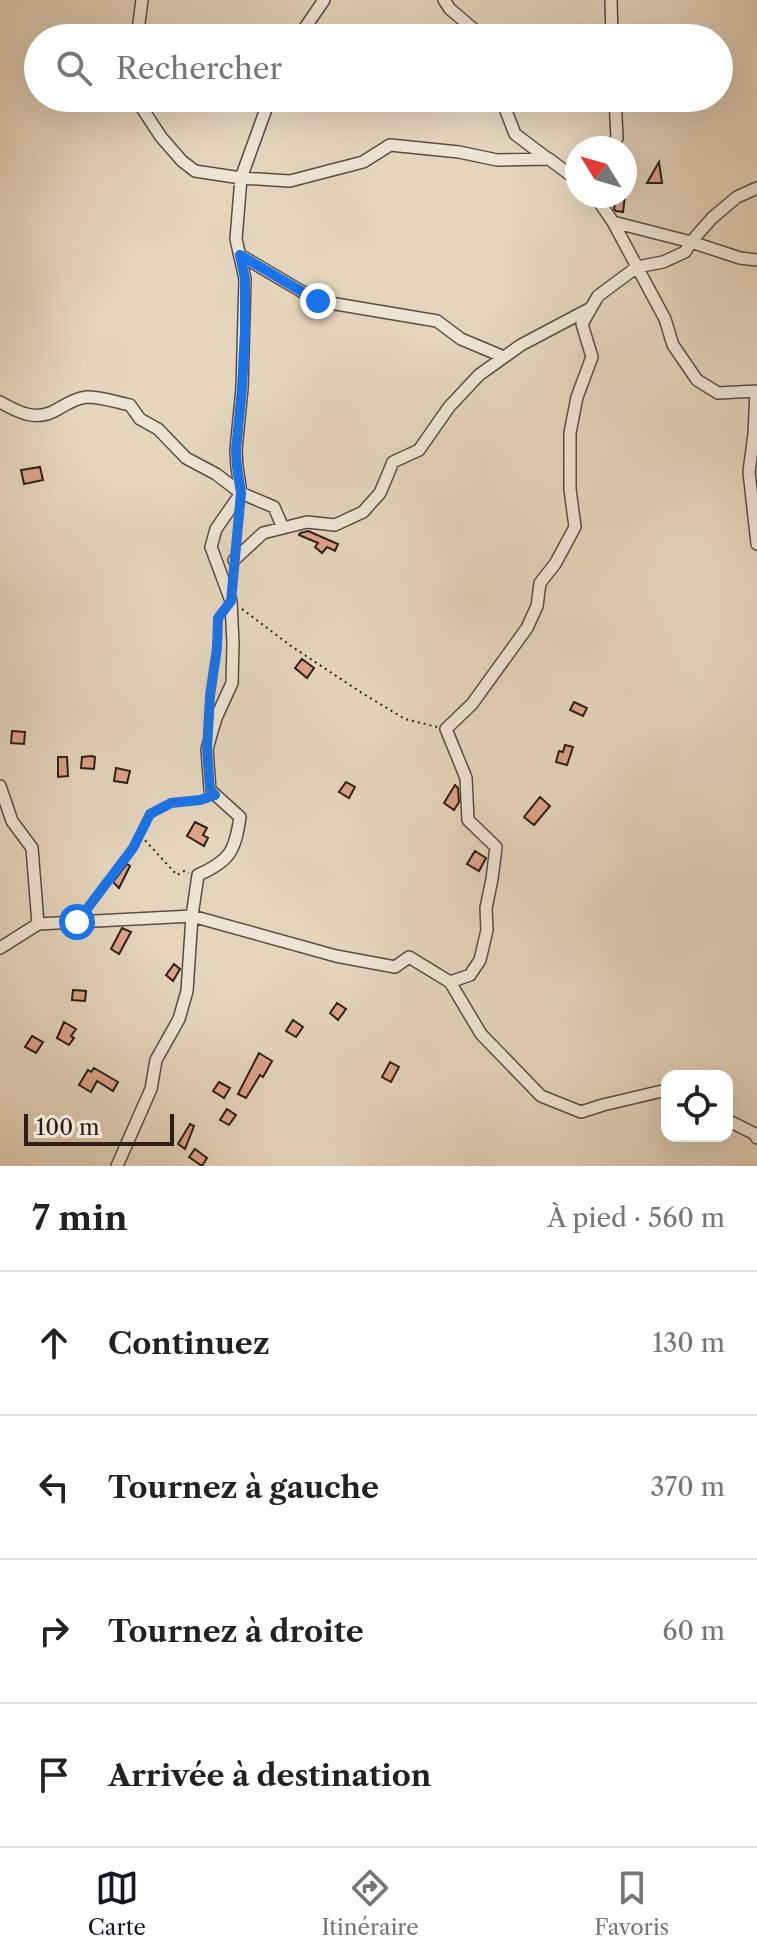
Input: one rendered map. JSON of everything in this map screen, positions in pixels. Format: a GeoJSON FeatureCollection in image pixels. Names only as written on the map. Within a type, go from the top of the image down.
{"type":"FeatureCollection","features":[{"type":"Feature","properties":{"kind":"street"},"geometry":{"type":"LineString","coordinates":[[139,24],[142,0]]}},
{"type":"Feature","properties":{"kind":"street"},"geometry":{"type":"LineString","coordinates":[[308,24],[324,0]]}},
{"type":"Feature","properties":{"kind":"street"},"geometry":{"type":"LineString","coordinates":[[444,0],[468,24]]}},
{"type":"Feature","properties":{"kind":"street"},"geometry":{"type":"LineString","coordinates":[[611,0],[612,24]]}},
{"type":"Feature","properties":{"kind":"street"},"geometry":{"type":"LineString","coordinates":[[145,112],[161,137],[195,171],[241,178],[290,181],[363,162],[390,145],[459,152],[497,160],[549,159]]}},
{"type":"Feature","properties":{"kind":"street"},"geometry":{"type":"LineString","coordinates":[[117,1166],[151,1089],[156,1060],[179,1019],[187,991],[198,875],[220,865],[237,838],[240,817],[210,790],[207,749],[216,718],[232,683],[231,601],[211,547],[216,529],[241,493],[236,450],[244,359],[245,279],[236,239],[241,178],[265,112]]}},
{"type":"Feature","properties":{"kind":"street"},"geometry":{"type":"LineString","coordinates":[[506,112],[515,134],[565,171]]}},
{"type":"Feature","properties":{"kind":"street"},"geometry":{"type":"LineString","coordinates":[[616,112],[617,136]]}},
{"type":"Feature","properties":{"kind":"street"},"geometry":{"type":"LineString","coordinates":[[450,982],[470,975],[480,960],[487,930],[486,908],[496,847],[468,820],[466,778],[446,729],[472,704],[527,628],[537,606],[540,583],[555,564],[575,527],[570,489],[570,433],[577,397],[592,357],[582,324],[598,296],[637,267],[663,262],[685,252],[712,218],[737,197],[757,188]]}},
{"type":"Feature","properties":{"kind":"street"},"geometry":{"type":"LineString","coordinates":[[603,208],[665,319],[673,345],[697,380],[718,393],[756,391],[749,472],[757,544]]}},
{"type":"Feature","properties":{"kind":"street"},"geometry":{"type":"LineString","coordinates":[[613,222],[740,258],[757,260]]}},
{"type":"Feature","properties":{"kind":"street"},"geometry":{"type":"LineString","coordinates":[[240,255],[318,301],[437,321],[461,339],[504,357]]}},
{"type":"Feature","properties":{"kind":"street"},"geometry":{"type":"LineString","coordinates":[[234,560],[263,533],[307,522],[335,525],[363,512],[380,493],[393,462],[419,450],[449,407],[479,375],[521,345],[591,308]]}},
{"type":"Feature","properties":{"kind":"street"},"geometry":{"type":"LineString","coordinates":[[0,402],[33,417],[50,414],[84,397],[130,405],[140,419],[158,429],[186,458],[216,474],[241,493],[274,507],[283,528]]}},
{"type":"Feature","properties":{"kind":"street"},"geometry":{"type":"LineString","coordinates":[[0,786],[12,821],[32,848],[38,924]]}},
{"type":"Feature","properties":{"kind":"street"},"geometry":{"type":"LineString","coordinates":[[0,948],[38,924],[192,916],[336,956],[395,967],[409,957],[450,982],[481,1034],[541,1096],[581,1112],[661,1091]]}},
{"type":"Feature","properties":{"kind":"street"},"geometry":{"type":"LineString","coordinates":[[733,1123],[757,1138]]}},
{"type":"Feature","properties":{"kind":"path"},"geometry":{"type":"LineString","coordinates":[[234,560],[241,493]]}},
{"type":"Feature","properties":{"kind":"path"},"geometry":{"type":"LineString","coordinates":[[209,709],[218,618],[231,601],[291,646],[394,713],[405,719],[446,729]]}},
{"type":"Feature","properties":{"kind":"path"},"geometry":{"type":"LineString","coordinates":[[77,922],[133,848],[150,814],[171,803],[215,795]]}},
{"type":"Feature","properties":{"kind":"path"},"geometry":{"type":"LineString","coordinates":[[140,835],[177,875],[184,871],[198,875]]}},
{"type":"Feature","properties":{"kind":"building"},"geometry":{"type":"Polygon","coordinates":[[[659,162],[662,183],[647,183],[659,162]]]}},
{"type":"Feature","properties":{"kind":"building"},"geometry":{"type":"Polygon","coordinates":[[[40,467],[43,480],[24,484],[21,470],[40,467]]]}},
{"type":"Feature","properties":{"kind":"building"},"geometry":{"type":"Polygon","coordinates":[[[308,531],[338,544],[335,551],[327,547],[322,553],[315,547],[318,543],[299,535],[308,531]]]}},
{"type":"Feature","properties":{"kind":"building"},"geometry":{"type":"Polygon","coordinates":[[[302,659],[314,668],[307,678],[295,668],[302,659]]]}},
{"type":"Feature","properties":{"kind":"building"},"geometry":{"type":"Polygon","coordinates":[[[574,702],[587,708],[583,716],[570,710],[574,702]]]}},
{"type":"Feature","properties":{"kind":"building"},"geometry":{"type":"Polygon","coordinates":[[[12,731],[25,732],[24,744],[11,743],[12,731]]]}},
{"type":"Feature","properties":{"kind":"building"},"geometry":{"type":"Polygon","coordinates":[[[565,745],[573,747],[567,765],[556,762],[559,751],[563,752],[565,745]]]}},
{"type":"Feature","properties":{"kind":"building"},"geometry":{"type":"Polygon","coordinates":[[[58,757],[67,757],[68,776],[58,777],[58,757]]]}},
{"type":"Feature","properties":{"kind":"building"},"geometry":{"type":"Polygon","coordinates":[[[82,757],[95,757],[94,769],[81,768],[82,757]]]}},
{"type":"Feature","properties":{"kind":"building"},"geometry":{"type":"Polygon","coordinates":[[[116,768],[130,771],[127,783],[114,781],[116,768]]]}},
{"type":"Feature","properties":{"kind":"building"},"geometry":{"type":"Polygon","coordinates":[[[346,782],[355,787],[349,798],[339,792],[346,782]]]}},
{"type":"Feature","properties":{"kind":"building"},"geometry":{"type":"Polygon","coordinates":[[[455,785],[459,802],[454,810],[444,803],[455,785]]]}},
{"type":"Feature","properties":{"kind":"building"},"geometry":{"type":"Polygon","coordinates":[[[540,797],[550,806],[534,825],[524,817],[540,797]]]}},
{"type":"Feature","properties":{"kind":"building"},"geometry":{"type":"Polygon","coordinates":[[[195,822],[207,828],[203,835],[208,838],[204,846],[187,836],[195,822]]]}},
{"type":"Feature","properties":{"kind":"building"},"geometry":{"type":"Polygon","coordinates":[[[475,851],[486,858],[479,871],[467,864],[475,851]]]}},
{"type":"Feature","properties":{"kind":"building"},"geometry":{"type":"Polygon","coordinates":[[[127,864],[130,866],[119,888],[113,882],[127,864]]]}},
{"type":"Feature","properties":{"kind":"building"},"geometry":{"type":"Polygon","coordinates":[[[122,928],[131,932],[119,954],[111,949],[122,928]]]}},
{"type":"Feature","properties":{"kind":"building"},"geometry":{"type":"Polygon","coordinates":[[[174,964],[180,969],[173,981],[166,975],[174,964]]]}},
{"type":"Feature","properties":{"kind":"building"},"geometry":{"type":"Polygon","coordinates":[[[73,990],[86,991],[85,1001],[72,1000],[73,990]]]}},
{"type":"Feature","properties":{"kind":"building"},"geometry":{"type":"Polygon","coordinates":[[[337,1003],[346,1009],[338,1020],[330,1013],[337,1003]]]}},
{"type":"Feature","properties":{"kind":"building"},"geometry":{"type":"Polygon","coordinates":[[[293,1020],[303,1027],[296,1037],[286,1031],[293,1020]]]}},
{"type":"Feature","properties":{"kind":"building"},"geometry":{"type":"Polygon","coordinates":[[[64,1022],[76,1029],[69,1045],[57,1038],[64,1022]]]}},
{"type":"Feature","properties":{"kind":"building"},"geometry":{"type":"Polygon","coordinates":[[[32,1036],[43,1042],[36,1053],[25,1047],[32,1036]]]}},
{"type":"Feature","properties":{"kind":"building"},"geometry":{"type":"Polygon","coordinates":[[[259,1053],[272,1061],[246,1098],[238,1094],[259,1053]]]}},
{"type":"Feature","properties":{"kind":"building"},"geometry":{"type":"Polygon","coordinates":[[[390,1062],[399,1067],[391,1082],[382,1077],[390,1062]]]}},
{"type":"Feature","properties":{"kind":"building"},"geometry":{"type":"Polygon","coordinates":[[[94,1068],[118,1082],[113,1091],[97,1081],[91,1092],[79,1085],[88,1070],[91,1072],[94,1068]]]}},
{"type":"Feature","properties":{"kind":"building"},"geometry":{"type":"Polygon","coordinates":[[[219,1082],[230,1088],[224,1098],[213,1091],[219,1082]]]}},
{"type":"Feature","properties":{"kind":"building"},"geometry":{"type":"Polygon","coordinates":[[[227,1109],[236,1115],[229,1125],[220,1120],[227,1109]]]}},
{"type":"Feature","properties":{"kind":"building"},"geometry":{"type":"Polygon","coordinates":[[[190,1124],[194,1126],[185,1149],[178,1144],[190,1124]]]}},
{"type":"Feature","properties":{"kind":"building"},"geometry":{"type":"Polygon","coordinates":[[[195,1149],[207,1158],[202,1166],[189,1157],[195,1149]]]}},
{"type":"Feature","properties":{"kind":"route"},"geometry":{"type":"LineString","coordinates":[[77,922],[133,848],[150,814],[171,803],[215,795],[210,790],[207,749],[210,696],[218,618],[231,601],[241,493],[236,450],[242,388],[245,279],[240,255],[318,301]]}}]}
